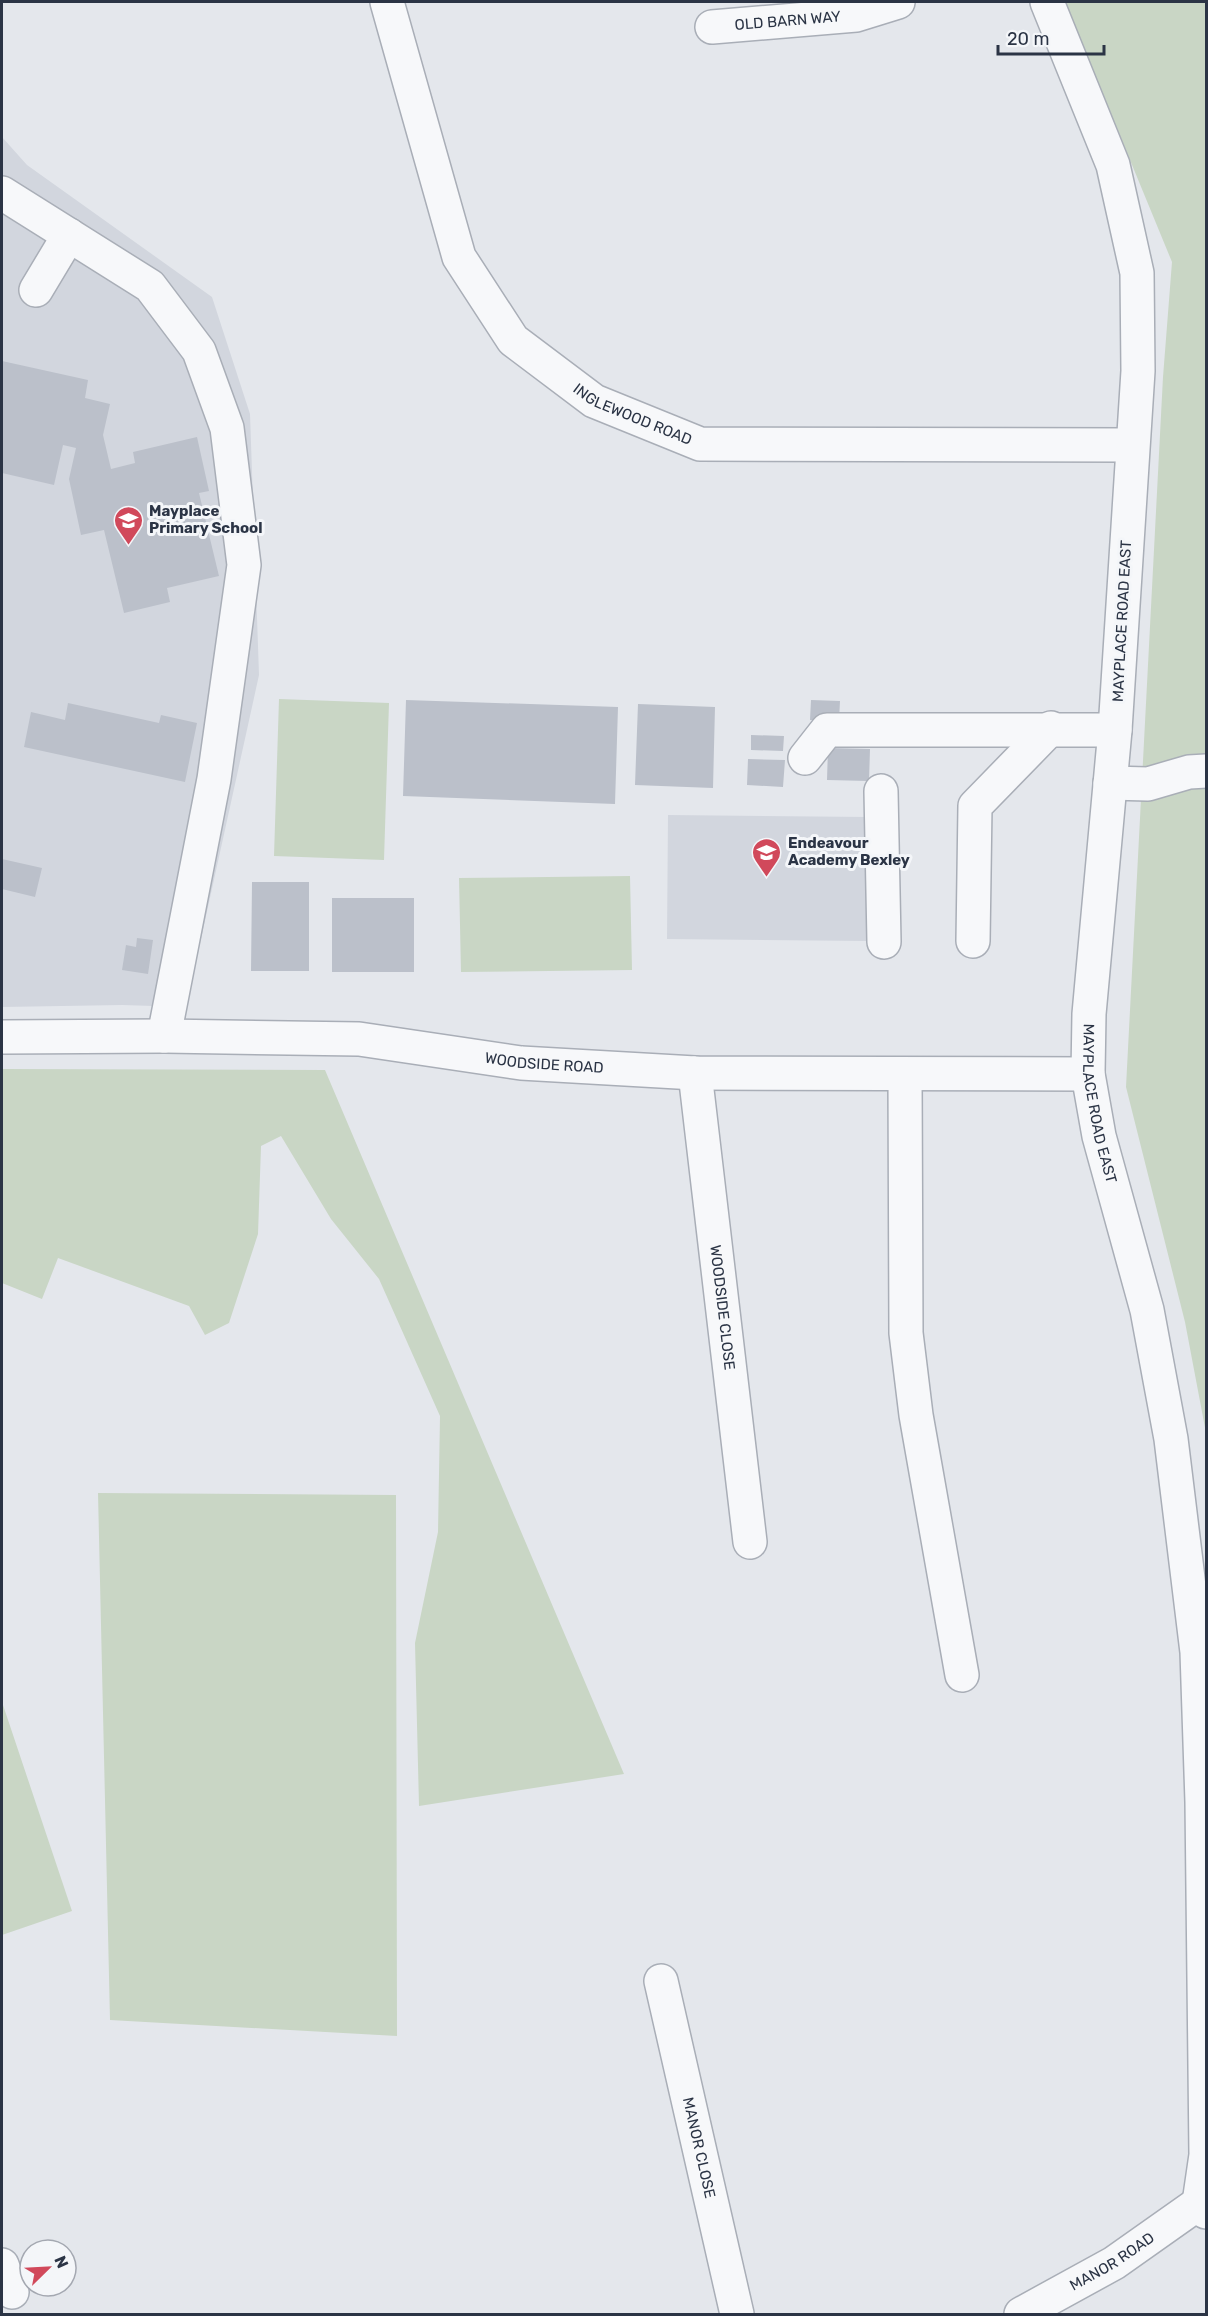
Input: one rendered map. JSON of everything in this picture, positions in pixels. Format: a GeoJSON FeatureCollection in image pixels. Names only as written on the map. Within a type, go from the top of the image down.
{"type":"FeatureCollection","features":[{"type":"Feature","properties":{"kind":"street","name":"INGLEWOOD ROAD"},"geometry":{"type":"LineString","coordinates":[[387,2],[459,257],[513,340],[594,401],[700,444],[1132,445]]}},
{"type":"Feature","properties":{"kind":"street","name":"OLD BARN WAY"},"geometry":{"type":"LineString","coordinates":[[712,27],[856,15],[898,2]]}},
{"type":"Feature","properties":{"kind":"street","name":"MAYPLACE ROAD EAST"},"geometry":{"type":"LineString","coordinates":[[1047,2],[1113,165],[1137,273],[1138,371],[1115,730],[1089,1014],[1088,1074],[1100,1136],[1147,1310],[1171,1439],[1197,1652],[1202,1802],[1206,2155],[1202,2208]]}},
{"type":"Feature","properties":{"kind":"street"},"geometry":{"type":"LineString","coordinates":[[2,193],[150,286],[199,351],[226,428],[244,566],[214,779],[164,1036]]}},
{"type":"Feature","properties":{"kind":"street"},"geometry":{"type":"LineString","coordinates":[[36,290],[69,235]]}},
{"type":"Feature","properties":{"kind":"street"},"geometry":{"type":"LineString","coordinates":[[805,758],[827,730],[1051,728],[1115,730]]}},
{"type":"Feature","properties":{"kind":"street"},"geometry":{"type":"LineString","coordinates":[[973,941],[975,806],[1051,728]]}},
{"type":"Feature","properties":{"kind":"street"},"geometry":{"type":"LineString","coordinates":[[1110,783],[1148,784],[1189,772],[1206,771]]}},
{"type":"Feature","properties":{"kind":"street"},"geometry":{"type":"LineString","coordinates":[[881,791],[884,942]]}},
{"type":"Feature","properties":{"kind":"street","name":"WOODSIDE ROAD"},"geometry":{"type":"LineString","coordinates":[[2,1037],[164,1036],[359,1040],[521,1064],[695,1073],[1088,1074]]}},
{"type":"Feature","properties":{"kind":"street","name":"WOODSIDE CLOSE"},"geometry":{"type":"LineString","coordinates":[[695,1073],[750,1542]]}},
{"type":"Feature","properties":{"kind":"street"},"geometry":{"type":"LineString","coordinates":[[906,1075],[906,1333],[916,1415],[962,1675]]}},
{"type":"Feature","properties":{"kind":"street","name":"MANOR CLOSE"},"geometry":{"type":"LineString","coordinates":[[662,1981],[737,2314]]}},
{"type":"Feature","properties":{"kind":"street","name":"MANOR ROAD"},"geometry":{"type":"LineString","coordinates":[[1021,2314],[1114,2264],[1202,2208]]}},
{"type":"Feature","properties":{"kind":"shaded area","name":"Mayplace Primary School"},"geometry":{"type":"Polygon","coordinates":[[[2,137],[27,165],[212,297],[250,414],[259,675],[186,1007],[122,1005],[2,1007],[2,137]]]}},
{"type":"Feature","properties":{"kind":"shaded area","name":"Endeavour Academy Bexley"},"geometry":{"type":"Polygon","coordinates":[[[668,815],[868,817],[867,941],[667,939],[668,815]]]}},
{"type":"Feature","properties":{"kind":"green space"},"geometry":{"type":"Polygon","coordinates":[[[1065,2],[1206,2],[1206,1433],[1185,1322],[1126,1087],[1163,377],[1172,262],[1065,2]]]}},
{"type":"Feature","properties":{"kind":"green space"},"geometry":{"type":"Polygon","coordinates":[[[279,699],[389,703],[384,860],[274,856],[279,699]]]}},
{"type":"Feature","properties":{"kind":"green space"},"geometry":{"type":"Polygon","coordinates":[[[630,876],[632,970],[461,972],[459,878],[630,876]]]}},
{"type":"Feature","properties":{"kind":"green space"},"geometry":{"type":"Polygon","coordinates":[[[2,1069],[325,1070],[624,1774],[419,1806],[415,1643],[438,1532],[440,1416],[379,1279],[331,1219],[281,1136],[261,1146],[258,1234],[229,1323],[205,1335],[189,1306],[58,1258],[42,1299],[2,1283],[2,1069]]]}},
{"type":"Feature","properties":{"kind":"green space"},"geometry":{"type":"Polygon","coordinates":[[[98,1493],[396,1495],[397,2036],[110,2020],[98,1493]]]}},
{"type":"Feature","properties":{"kind":"green space"},"geometry":{"type":"Polygon","coordinates":[[[2,1702],[72,1911],[2,1935],[2,1702]]]}},
{"type":"Feature","properties":{"kind":"building"},"geometry":{"type":"Polygon","coordinates":[[[2,361],[88,380],[85,398],[110,404],[103,435],[111,469],[135,463],[133,452],[197,437],[209,491],[199,493],[219,576],[167,588],[170,602],[124,613],[104,530],[81,535],[69,479],[76,448],[63,445],[54,485],[2,473],[2,361]]]}},
{"type":"Feature","properties":{"kind":"building"},"geometry":{"type":"Polygon","coordinates":[[[406,700],[618,707],[615,804],[403,796],[406,700]]]}},
{"type":"Feature","properties":{"kind":"building"},"geometry":{"type":"Polygon","coordinates":[[[811,700],[840,701],[839,721],[810,720],[811,700]]]}},
{"type":"Feature","properties":{"kind":"building"},"geometry":{"type":"Polygon","coordinates":[[[68,703],[159,723],[161,715],[197,723],[185,782],[24,747],[31,712],[65,720],[68,703]]]}},
{"type":"Feature","properties":{"kind":"building"},"geometry":{"type":"Polygon","coordinates":[[[638,704],[715,707],[713,788],[635,785],[638,704]]]}},
{"type":"Feature","properties":{"kind":"building"},"geometry":{"type":"Polygon","coordinates":[[[751,735],[784,736],[783,751],[751,750],[751,735]]]}},
{"type":"Feature","properties":{"kind":"building"},"geometry":{"type":"Polygon","coordinates":[[[828,748],[870,749],[869,781],[827,780],[828,748]]]}},
{"type":"Feature","properties":{"kind":"building"},"geometry":{"type":"Polygon","coordinates":[[[748,759],[785,760],[783,787],[747,785],[748,759]]]}},
{"type":"Feature","properties":{"kind":"building"},"geometry":{"type":"Polygon","coordinates":[[[2,859],[42,868],[35,897],[2,889],[2,859]]]}},
{"type":"Feature","properties":{"kind":"building"},"geometry":{"type":"Polygon","coordinates":[[[252,882],[309,882],[309,971],[251,971],[252,882]]]}},
{"type":"Feature","properties":{"kind":"building"},"geometry":{"type":"Polygon","coordinates":[[[332,898],[414,898],[414,972],[332,972],[332,898]]]}},
{"type":"Feature","properties":{"kind":"building"},"geometry":{"type":"Polygon","coordinates":[[[137,938],[153,940],[148,974],[122,970],[126,945],[136,947],[137,938]]]}},
{"type":"Feature","properties":{"kind":"place","name":"Mayplace Primary School"},"geometry":{"type":"Point","coordinates":[128,546]}},
{"type":"Feature","properties":{"kind":"place","name":"Endeavour Academy Bexley"},"geometry":{"type":"Point","coordinates":[767,878]}}]}
